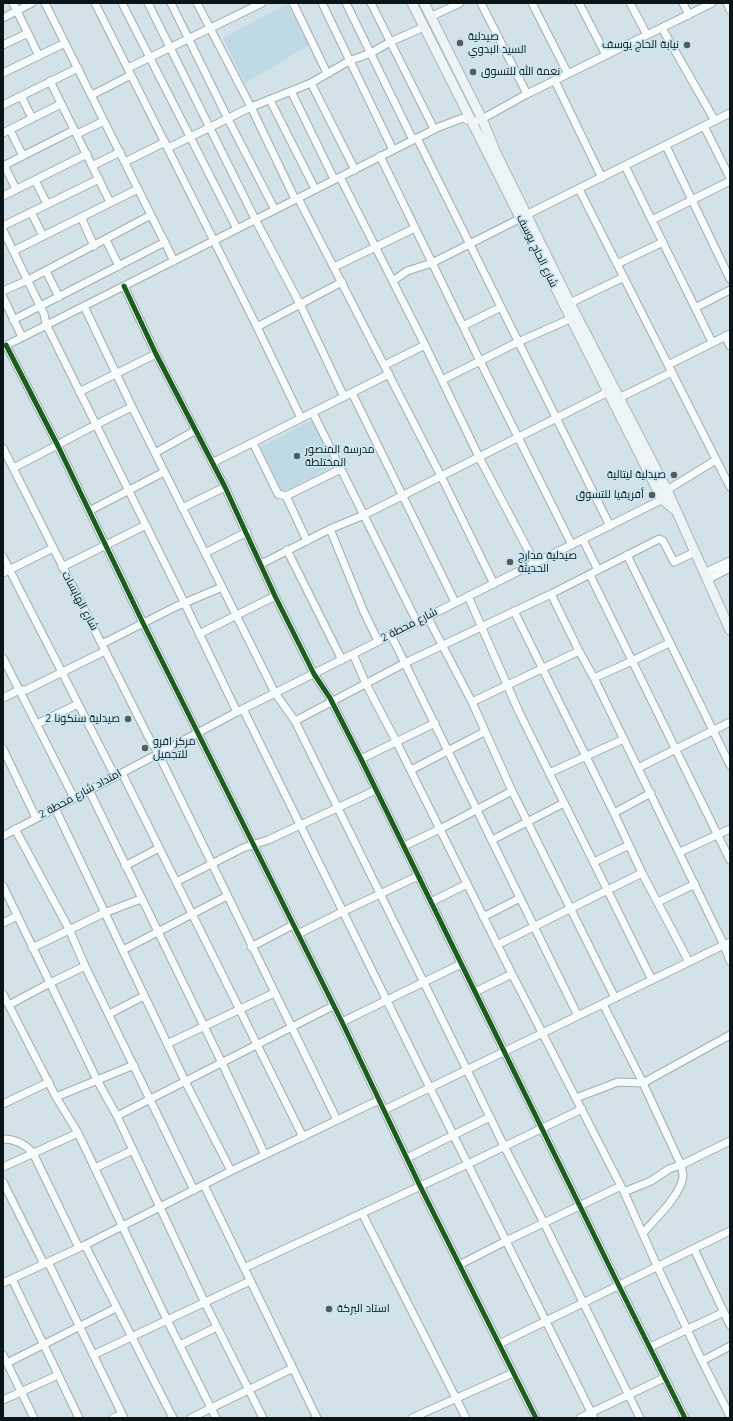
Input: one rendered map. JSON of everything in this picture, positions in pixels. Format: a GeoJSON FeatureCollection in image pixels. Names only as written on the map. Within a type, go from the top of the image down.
{"type":"FeatureCollection","features":[{"type":"Feature","properties":{"kind":"main road","name":"شارع الحاج يوسف"},"geometry":{"type":"LineString","coordinates":[[412,3],[472,122],[570,303],[619,398],[666,495]]}},
{"type":"Feature","properties":{"kind":"main road","name":"شارع الحاج يوسف"},"geometry":{"type":"LineString","coordinates":[[424,3],[482,119],[570,319],[608,392],[666,495]]}},
{"type":"Feature","properties":{"kind":"main road"},"geometry":{"type":"LineString","coordinates":[[666,495],[678,513],[705,577],[730,630]]}},
{"type":"Feature","properties":{"kind":"street"},"geometry":{"type":"LineString","coordinates":[[13,3],[38,56]]}},
{"type":"Feature","properties":{"kind":"street"},"geometry":{"type":"LineString","coordinates":[[3,18],[32,3]]}},
{"type":"Feature","properties":{"kind":"street"},"geometry":{"type":"LineString","coordinates":[[45,3],[174,261]]}},
{"type":"Feature","properties":{"kind":"street"},"geometry":{"type":"LineString","coordinates":[[95,3],[167,145],[301,418]]}},
{"type":"Feature","properties":{"kind":"street"},"geometry":{"type":"LineString","coordinates":[[122,3],[238,229]]}},
{"type":"Feature","properties":{"kind":"street"},"geometry":{"type":"LineString","coordinates":[[148,3],[255,219],[300,304],[344,397]]}},
{"type":"Feature","properties":{"kind":"street"},"geometry":{"type":"LineString","coordinates":[[172,3],[228,119],[275,210]]}},
{"type":"Feature","properties":{"kind":"street"},"geometry":{"type":"LineString","coordinates":[[197,3],[385,365],[494,584]]}},
{"type":"Feature","properties":{"kind":"street"},"geometry":{"type":"LineString","coordinates":[[92,95],[170,47],[210,28],[248,6],[262,3]]}},
{"type":"Feature","properties":{"kind":"street"},"geometry":{"type":"LineString","coordinates":[[293,3],[327,73]]}},
{"type":"Feature","properties":{"kind":"street"},"geometry":{"type":"LineString","coordinates":[[322,3],[393,150]]}},
{"type":"Feature","properties":{"kind":"street"},"geometry":{"type":"LineString","coordinates":[[346,3],[469,243],[610,526]]}},
{"type":"Feature","properties":{"kind":"street"},"geometry":{"type":"LineString","coordinates":[[371,3],[434,129]]}},
{"type":"Feature","properties":{"kind":"street"},"geometry":{"type":"LineString","coordinates":[[430,17],[460,3]]}},
{"type":"Feature","properties":{"kind":"street"},"geometry":{"type":"LineString","coordinates":[[481,3],[527,94]]}},
{"type":"Feature","properties":{"kind":"street"},"geometry":{"type":"LineString","coordinates":[[532,3],[568,74]]}},
{"type":"Feature","properties":{"kind":"street"},"geometry":{"type":"LineString","coordinates":[[579,3],[606,55]]}},
{"type":"Feature","properties":{"kind":"street"},"geometry":{"type":"LineString","coordinates":[[630,3],[647,35]]}},
{"type":"Feature","properties":{"kind":"street"},"geometry":{"type":"LineString","coordinates":[[683,3],[688,15]]}},
{"type":"Feature","properties":{"kind":"street"},"geometry":{"type":"LineString","coordinates":[[536,1418],[420,1186],[342,1022],[143,623],[58,446],[5,346],[434,129],[463,118],[472,122],[482,119],[527,94],[712,3]]}},
{"type":"Feature","properties":{"kind":"street"},"geometry":{"type":"LineString","coordinates":[[727,3],[730,10]]}},
{"type":"Feature","properties":{"kind":"street"},"geometry":{"type":"LineString","coordinates":[[125,162],[191,137],[251,107],[311,83],[349,61],[371,53],[390,42],[424,27]]}},
{"type":"Feature","properties":{"kind":"street"},"geometry":{"type":"LineString","coordinates":[[662,28],[715,121]]}},
{"type":"Feature","properties":{"kind":"street"},"geometry":{"type":"LineString","coordinates":[[3,46],[28,34]]}},
{"type":"Feature","properties":{"kind":"street"},"geometry":{"type":"LineString","coordinates":[[3,73],[65,43]]}},
{"type":"Feature","properties":{"kind":"street"},"geometry":{"type":"LineString","coordinates":[[3,105],[78,68]]}},
{"type":"Feature","properties":{"kind":"street"},"geometry":{"type":"LineString","coordinates":[[50,81],[110,202]]}},
{"type":"Feature","properties":{"kind":"street"},"geometry":{"type":"LineString","coordinates":[[555,81],[602,178]]}},
{"type":"Feature","properties":{"kind":"street"},"geometry":{"type":"LineString","coordinates":[[311,83],[354,170]]}},
{"type":"Feature","properties":{"kind":"street"},"geometry":{"type":"LineString","coordinates":[[291,91],[393,281],[479,457],[535,563]]}},
{"type":"Feature","properties":{"kind":"street"},"geometry":{"type":"LineString","coordinates":[[21,96],[32,118]]}},
{"type":"Feature","properties":{"kind":"street"},"geometry":{"type":"LineString","coordinates":[[270,100],[315,189]]}},
{"type":"Feature","properties":{"kind":"street"},"geometry":{"type":"LineString","coordinates":[[23,156],[6,132],[61,104]]}},
{"type":"Feature","properties":{"kind":"street"},"geometry":{"type":"LineString","coordinates":[[393,281],[407,271],[432,263],[469,243],[524,217],[730,113]]}},
{"type":"Feature","properties":{"kind":"street"},"geometry":{"type":"LineString","coordinates":[[16,190],[4,166],[104,120]]}},
{"type":"Feature","properties":{"kind":"street"},"geometry":{"type":"LineString","coordinates":[[704,126],[730,178]]}},
{"type":"Feature","properties":{"kind":"street"},"geometry":{"type":"LineString","coordinates":[[666,146],[730,279]]}},
{"type":"Feature","properties":{"kind":"street"},"geometry":{"type":"LineString","coordinates":[[92,166],[120,152]]}},
{"type":"Feature","properties":{"kind":"street"},"geometry":{"type":"LineString","coordinates":[[3,196],[87,154]]}},
{"type":"Feature","properties":{"kind":"street"},"geometry":{"type":"LineString","coordinates":[[380,156],[572,545]]}},
{"type":"Feature","properties":{"kind":"street"},"geometry":{"type":"LineString","coordinates":[[625,166],[712,342]]}},
{"type":"Feature","properties":{"kind":"street"},"geometry":{"type":"LineString","coordinates":[[3,226],[99,179]]}},
{"type":"Feature","properties":{"kind":"street"},"geometry":{"type":"LineString","coordinates":[[35,180],[47,204]]}},
{"type":"Feature","properties":{"kind":"street"},"geometry":{"type":"LineString","coordinates":[[652,220],[730,182]]}},
{"type":"Feature","properties":{"kind":"street"},"geometry":{"type":"LineString","coordinates":[[13,251],[138,189]]}},
{"type":"Feature","properties":{"kind":"street"},"geometry":{"type":"LineString","coordinates":[[579,189],[730,486]]}},
{"type":"Feature","properties":{"kind":"street"},"geometry":{"type":"LineString","coordinates":[[31,212],[43,236]]}},
{"type":"Feature","properties":{"kind":"street"},"geometry":{"type":"LineString","coordinates":[[3,291],[46,271],[152,215]]}},
{"type":"Feature","properties":{"kind":"street"},"geometry":{"type":"LineString","coordinates":[[80,217],[94,246]]}},
{"type":"Feature","properties":{"kind":"street"},"geometry":{"type":"LineString","coordinates":[[334,267],[415,228]]}},
{"type":"Feature","properties":{"kind":"street"},"geometry":{"type":"LineString","coordinates":[[3,230],[46,319],[46,324],[199,634],[301,826],[344,911],[592,1415]]}},
{"type":"Feature","properties":{"kind":"street"},"geometry":{"type":"LineString","coordinates":[[106,240],[119,266]]}},
{"type":"Feature","properties":{"kind":"street"},"geometry":{"type":"LineString","coordinates":[[13,320],[165,242]]}},
{"type":"Feature","properties":{"kind":"street"},"geometry":{"type":"LineString","coordinates":[[617,264],[663,242]]}},
{"type":"Feature","properties":{"kind":"street"},"geometry":{"type":"LineString","coordinates":[[46,271],[59,297]]}},
{"type":"Feature","properties":{"kind":"street"},"geometry":{"type":"LineString","coordinates":[[570,303],[624,277]]}},
{"type":"Feature","properties":{"kind":"street"},"geometry":{"type":"LineString","coordinates":[[257,327],[342,282]]}},
{"type":"Feature","properties":{"kind":"street"},"geometry":{"type":"LineString","coordinates":[[124,286],[156,354],[225,486],[275,596],[314,674],[332,701],[361,759],[685,1418]]}},
{"type":"Feature","properties":{"kind":"street"},"geometry":{"type":"LineString","coordinates":[[695,308],[730,290]]}},
{"type":"Feature","properties":{"kind":"street"},"geometry":{"type":"LineString","coordinates":[[3,297],[22,337]]}},
{"type":"Feature","properties":{"kind":"street"},"geometry":{"type":"LineString","coordinates":[[84,306],[154,453],[275,693],[295,721],[504,1146],[544,1222],[640,1418]]}},
{"type":"Feature","properties":{"kind":"street"},"geometry":{"type":"LineString","coordinates":[[463,326],[501,307]]}},
{"type":"Feature","properties":{"kind":"street"},"geometry":{"type":"LineString","coordinates":[[442,380],[518,342],[570,319]]}},
{"type":"Feature","properties":{"kind":"street"},"geometry":{"type":"LineString","coordinates":[[619,398],[670,369],[712,342],[728,335],[730,346]]}},
{"type":"Feature","properties":{"kind":"street"},"geometry":{"type":"LineString","coordinates":[[385,365],[425,345]]}},
{"type":"Feature","properties":{"kind":"street"},"geometry":{"type":"LineString","coordinates":[[79,392],[156,354]]}},
{"type":"Feature","properties":{"kind":"street"},"geometry":{"type":"LineString","coordinates":[[212,463],[389,374]]}},
{"type":"Feature","properties":{"kind":"street"},"geometry":{"type":"LineString","coordinates":[[261,564],[330,529],[364,515],[608,392]]}},
{"type":"Feature","properties":{"kind":"street"},"geometry":{"type":"LineString","coordinates":[[352,393],[455,602]]}},
{"type":"Feature","properties":{"kind":"street"},"geometry":{"type":"LineString","coordinates":[[13,468],[58,446],[96,424],[132,407]]}},
{"type":"Feature","properties":{"kind":"street"},"geometry":{"type":"LineString","coordinates":[[312,412],[417,622]]}},
{"type":"Feature","properties":{"kind":"street"},"geometry":{"type":"LineString","coordinates":[[154,453],[196,430]]}},
{"type":"Feature","properties":{"kind":"street"},"geometry":{"type":"LineString","coordinates":[[253,443],[278,494],[286,496],[341,469]]}},
{"type":"Feature","properties":{"kind":"street","name":"شارع الهايسات"},"geometry":{"type":"LineString","coordinates":[[3,448],[62,567],[158,753],[251,947],[337,1120]]}},
{"type":"Feature","properties":{"kind":"street","name":"شارع محطة 2"},"geometry":{"type":"LineString","coordinates":[[158,753],[427,616],[610,526],[666,495],[716,460]]}},
{"type":"Feature","properties":{"kind":"street"},"geometry":{"type":"LineString","coordinates":[[89,511],[164,472]]}},
{"type":"Feature","properties":{"kind":"street"},"geometry":{"type":"LineString","coordinates":[[182,508],[225,486]]}},
{"type":"Feature","properties":{"kind":"street"},"geometry":{"type":"LineString","coordinates":[[286,496],[307,540]]}},
{"type":"Feature","properties":{"kind":"street"},"geometry":{"type":"LineString","coordinates":[[62,567],[146,525]]}},
{"type":"Feature","properties":{"kind":"street"},"geometry":{"type":"LineString","coordinates":[[330,529],[364,612],[378,641]]}},
{"type":"Feature","properties":{"kind":"street"},"geometry":{"type":"LineString","coordinates":[[205,553],[247,532]]}},
{"type":"Feature","properties":{"kind":"street"},"geometry":{"type":"LineString","coordinates":[[295,721],[405,663],[590,575],[659,539],[663,541],[674,562],[695,552]]}},
{"type":"Feature","properties":{"kind":"street"},"geometry":{"type":"LineString","coordinates":[[583,540],[598,570]]}},
{"type":"Feature","properties":{"kind":"street"},"geometry":{"type":"LineString","coordinates":[[6,571],[53,548]]}},
{"type":"Feature","properties":{"kind":"street"},"geometry":{"type":"LineString","coordinates":[[287,550],[342,660]]}},
{"type":"Feature","properties":{"kind":"street"},"geometry":{"type":"LineString","coordinates":[[627,555],[730,765]]}},
{"type":"Feature","properties":{"kind":"street"},"geometry":{"type":"LineString","coordinates":[[3,557],[6,571],[78,704],[159,848],[302,1137]]}},
{"type":"Feature","properties":{"kind":"street"},"geometry":{"type":"LineString","coordinates":[[705,577],[730,561]]}},
{"type":"Feature","properties":{"kind":"street"},"geometry":{"type":"LineString","coordinates":[[705,577],[730,568]]}},
{"type":"Feature","properties":{"kind":"street"},"geometry":{"type":"LineString","coordinates":[[590,575],[674,749],[730,860]]}},
{"type":"Feature","properties":{"kind":"street"},"geometry":{"type":"LineString","coordinates":[[102,644],[143,623],[222,587]]}},
{"type":"Feature","properties":{"kind":"street"},"geometry":{"type":"LineString","coordinates":[[551,594],[695,884],[727,944],[730,961]]}},
{"type":"Feature","properties":{"kind":"street"},"geometry":{"type":"LineString","coordinates":[[199,634],[275,596]]}},
{"type":"Feature","properties":{"kind":"street"},"geometry":{"type":"LineString","coordinates":[[468,596],[506,685],[652,980]]}},
{"type":"Feature","properties":{"kind":"street"},"geometry":{"type":"LineString","coordinates":[[514,611],[614,812],[642,873],[689,962]]}},
{"type":"Feature","properties":{"kind":"street"},"geometry":{"type":"LineString","coordinates":[[427,616],[472,702],[484,732],[512,791],[615,998]]}},
{"type":"Feature","properties":{"kind":"street"},"geometry":{"type":"LineString","coordinates":[[391,635],[578,1016]]}},
{"type":"Feature","properties":{"kind":"street"},"geometry":{"type":"LineString","coordinates":[[594,678],[669,643]]}},
{"type":"Feature","properties":{"kind":"street"},"geometry":{"type":"LineString","coordinates":[[3,698],[19,690],[26,690],[105,651]]}},
{"type":"Feature","properties":{"kind":"street"},"geometry":{"type":"LineString","coordinates":[[472,702],[579,651]]}},
{"type":"Feature","properties":{"kind":"street"},"geometry":{"type":"LineString","coordinates":[[353,654],[366,684],[411,770],[497,945],[542,1034],[582,1108],[643,1233],[702,1361],[730,1416]]}},
{"type":"Feature","properties":{"kind":"street"},"geometry":{"type":"LineString","coordinates":[[3,658],[74,798]]}},
{"type":"Feature","properties":{"kind":"street"},"geometry":{"type":"LineString","coordinates":[[37,724],[78,704]]}},
{"type":"Feature","properties":{"kind":"street"},"geometry":{"type":"LineString","coordinates":[[638,768],[730,722]]}},
{"type":"Feature","properties":{"kind":"street"},"geometry":{"type":"LineString","coordinates":[[361,759],[434,723]]}},
{"type":"Feature","properties":{"kind":"street"},"geometry":{"type":"LineString","coordinates":[[411,770],[484,732]]}},
{"type":"Feature","properties":{"kind":"street"},"geometry":{"type":"LineString","coordinates":[[549,773],[624,739]]}},
{"type":"Feature","properties":{"kind":"street"},"geometry":{"type":"LineString","coordinates":[[3,749],[36,818]]}},
{"type":"Feature","properties":{"kind":"street","name":"امتداد شارع محطة 2"},"geometry":{"type":"LineString","coordinates":[[3,836],[158,753]]}},
{"type":"Feature","properties":{"kind":"street"},"geometry":{"type":"LineString","coordinates":[[89,790],[203,1027],[222,1063],[265,1155]]}},
{"type":"Feature","properties":{"kind":"street"},"geometry":{"type":"LineString","coordinates":[[176,882],[243,848],[268,840],[301,826],[376,790]]}},
{"type":"Feature","properties":{"kind":"street"},"geometry":{"type":"LineString","coordinates":[[404,846],[512,791]]}},
{"type":"Feature","properties":{"kind":"street"},"geometry":{"type":"LineString","coordinates":[[614,812],[651,794]]}},
{"type":"Feature","properties":{"kind":"street"},"geometry":{"type":"LineString","coordinates":[[492,840],[564,803]]}},
{"type":"Feature","properties":{"kind":"street"},"geometry":{"type":"LineString","coordinates":[[55,808],[167,1044],[231,1171]]}},
{"type":"Feature","properties":{"kind":"street"},"geometry":{"type":"LineString","coordinates":[[16,829],[69,929],[85,966],[194,1190]]}},
{"type":"Feature","properties":{"kind":"street"},"geometry":{"type":"LineString","coordinates":[[680,852],[730,829]]}},
{"type":"Feature","properties":{"kind":"street"},"geometry":{"type":"LineString","coordinates":[[594,862],[629,845]]}},
{"type":"Feature","properties":{"kind":"street"},"geometry":{"type":"LineString","coordinates":[[125,866],[159,848]]}},
{"type":"Feature","properties":{"kind":"street"},"geometry":{"type":"LineString","coordinates":[[497,945],[642,873]]}},
{"type":"Feature","properties":{"kind":"street"},"geometry":{"type":"LineString","coordinates":[[298,934],[418,876]]}},
{"type":"Feature","properties":{"kind":"street"},"geometry":{"type":"LineString","coordinates":[[431,902],[467,884]]}},
{"type":"Feature","properties":{"kind":"street"},"geometry":{"type":"LineString","coordinates":[[658,902],[695,884]]}},
{"type":"Feature","properties":{"kind":"street"},"geometry":{"type":"LineString","coordinates":[[3,886],[97,1080],[117,1116],[205,1303],[263,1418]]}},
{"type":"Feature","properties":{"kind":"street"},"geometry":{"type":"LineString","coordinates":[[123,950],[227,896]]}},
{"type":"Feature","properties":{"kind":"street"},"geometry":{"type":"LineString","coordinates":[[484,917],[520,898]]}},
{"type":"Feature","properties":{"kind":"street"},"geometry":{"type":"LineString","coordinates":[[32,948],[104,913],[141,899]]}},
{"type":"Feature","properties":{"kind":"street"},"geometry":{"type":"LineString","coordinates":[[3,924],[17,916]]}},
{"type":"Feature","properties":{"kind":"street"},"geometry":{"type":"LineString","coordinates":[[251,947],[293,925]]}},
{"type":"Feature","properties":{"kind":"street"},"geometry":{"type":"LineString","coordinates":[[384,1110],[727,944]]}},
{"type":"Feature","properties":{"kind":"street"},"geometry":{"type":"LineString","coordinates":[[342,1022],[461,964]]}},
{"type":"Feature","properties":{"kind":"street"},"geometry":{"type":"LineString","coordinates":[[9,1005],[85,966]]}},
{"type":"Feature","properties":{"kind":"street"},"geometry":{"type":"LineString","coordinates":[[475,992],[512,974]]}},
{"type":"Feature","properties":{"kind":"street"},"geometry":{"type":"LineString","coordinates":[[167,1044],[274,993]]}},
{"type":"Feature","properties":{"kind":"street"},"geometry":{"type":"LineString","coordinates":[[3,994],[56,1096],[78,1133],[167,1320],[216,1418]]}},
{"type":"Feature","properties":{"kind":"street"},"geometry":{"type":"LineString","coordinates":[[109,1014],[144,996]]}},
{"type":"Feature","properties":{"kind":"street"},"geometry":{"type":"LineString","coordinates":[[603,1004],[643,1083],[681,1165],[683,1178],[677,1191],[643,1233]]}},
{"type":"Feature","properties":{"kind":"street"},"geometry":{"type":"LineString","coordinates":[[117,1116],[333,1006]]}},
{"type":"Feature","properties":{"kind":"street"},"geometry":{"type":"LineString","coordinates":[[576,1098],[618,1082],[643,1083],[730,1035]]}},
{"type":"Feature","properties":{"kind":"street"},"geometry":{"type":"LineString","coordinates":[[56,1096],[134,1065]]}},
{"type":"Feature","properties":{"kind":"street"},"geometry":{"type":"LineString","coordinates":[[3,1103],[49,1082]]}},
{"type":"Feature","properties":{"kind":"street"},"geometry":{"type":"LineString","coordinates":[[79,1418],[43,1345],[6,1281],[82,1246],[231,1171],[379,1100]]}},
{"type":"Feature","properties":{"kind":"street"},"geometry":{"type":"LineString","coordinates":[[244,1268],[468,1164],[582,1108]]}},
{"type":"Feature","properties":{"kind":"street"},"geometry":{"type":"LineString","coordinates":[[407,1158],[490,1117]]}},
{"type":"Feature","properties":{"kind":"street"},"geometry":{"type":"LineString","coordinates":[[3,1167],[78,1133]]}},
{"type":"Feature","properties":{"kind":"street"},"geometry":{"type":"LineString","coordinates":[[3,1139],[10,1139],[19,1142],[28,1147],[33,1153],[173,1418]]}},
{"type":"Feature","properties":{"kind":"street"},"geometry":{"type":"LineString","coordinates":[[459,1265],[544,1222],[622,1189],[648,1182],[665,1171],[681,1165],[730,1141]]}},
{"type":"Feature","properties":{"kind":"street"},"geometry":{"type":"LineString","coordinates":[[95,1168],[133,1150]]}},
{"type":"Feature","properties":{"kind":"street"},"geometry":{"type":"LineString","coordinates":[[3,1182],[79,1326],[123,1416],[113,1418]]}},
{"type":"Feature","properties":{"kind":"street"},"geometry":{"type":"LineString","coordinates":[[204,1185],[317,1418]]}},
{"type":"Feature","properties":{"kind":"street"},"geometry":{"type":"LineString","coordinates":[[362,1213],[466,1418]]}},
{"type":"Feature","properties":{"kind":"street"},"geometry":{"type":"LineString","coordinates":[[499,1344],[730,1232]]}},
{"type":"Feature","properties":{"kind":"street"},"geometry":{"type":"LineString","coordinates":[[694,1249],[730,1325]]}},
{"type":"Feature","properties":{"kind":"street"},"geometry":{"type":"LineString","coordinates":[[93,1355],[205,1303],[250,1280]]}},
{"type":"Feature","properties":{"kind":"street"},"geometry":{"type":"LineString","coordinates":[[7,1364],[116,1308]]}},
{"type":"Feature","properties":{"kind":"street"},"geometry":{"type":"LineString","coordinates":[[650,1347],[724,1312]]}},
{"type":"Feature","properties":{"kind":"street"},"geometry":{"type":"LineString","coordinates":[[180,1345],[217,1327]]}},
{"type":"Feature","properties":{"kind":"street"},"geometry":{"type":"LineString","coordinates":[[702,1361],[730,1346]]}},
{"type":"Feature","properties":{"kind":"street"},"geometry":{"type":"LineString","coordinates":[[3,1355],[34,1418]]}},
{"type":"Feature","properties":{"kind":"street"},"geometry":{"type":"LineString","coordinates":[[191,1418],[293,1368]]}},
{"type":"Feature","properties":{"kind":"street"},"geometry":{"type":"LineString","coordinates":[[412,1418],[513,1374]]}},
{"type":"Feature","properties":{"kind":"street"},"geometry":{"type":"LineString","coordinates":[[3,1400],[58,1375]]}},
{"type":"Feature","properties":{"kind":"street"},"geometry":{"type":"LineString","coordinates":[[580,1418],[592,1415],[628,1395],[664,1378]]}},
{"type":"Feature","properties":{"kind":"shaded area"},"geometry":{"type":"Polygon","coordinates":[[[287,4],[309,45],[245,83],[223,38],[287,4]]]}},
{"type":"Feature","properties":{"kind":"shaded area","name":"مدرسة المنصور المختلطة"},"geometry":{"type":"Polygon","coordinates":[[[312,420],[335,466],[283,492],[260,447],[312,420]]]}},
{"type":"Feature","properties":{"kind":"cycle path"},"geometry":{"type":"LineString","coordinates":[[124,286],[156,354],[225,487],[275,596],[314,674],[330,698],[361,759],[685,1418]]}},
{"type":"Feature","properties":{"kind":"cycle path"},"geometry":{"type":"LineString","coordinates":[[6,345],[58,446],[143,623],[342,1022],[420,1186],[536,1418]]}},
{"type":"Feature","properties":{"kind":"place","name":"صيدلية السيد البدوي"},"geometry":{"type":"Point","coordinates":[460,43]}},
{"type":"Feature","properties":{"kind":"place","name":"نيابة الحاج يوسف"},"geometry":{"type":"Point","coordinates":[687,45]}},
{"type":"Feature","properties":{"kind":"place","name":"نعمة الله للتسوق"},"geometry":{"type":"Point","coordinates":[473,72]}},
{"type":"Feature","properties":{"kind":"place","name":"مدرسة المنصور المختلطة"},"geometry":{"type":"Point","coordinates":[297,456]}},
{"type":"Feature","properties":{"kind":"place","name":"صيدلية ليتالية"},"geometry":{"type":"Point","coordinates":[674,475]}},
{"type":"Feature","properties":{"kind":"place","name":"أفريقيا للتسوق"},"geometry":{"type":"Point","coordinates":[652,495]}},
{"type":"Feature","properties":{"kind":"place","name":"صيدلية مدارج الحديثة"},"geometry":{"type":"Point","coordinates":[510,562]}},
{"type":"Feature","properties":{"kind":"place","name":"صيدلية سنكونا 2"},"geometry":{"type":"Point","coordinates":[128,719]}},
{"type":"Feature","properties":{"kind":"place","name":"مركز افرو للتجميل"},"geometry":{"type":"Point","coordinates":[145,748]}},
{"type":"Feature","properties":{"kind":"place","name":"استاد البركة"},"geometry":{"type":"Point","coordinates":[329,1309]}}]}
